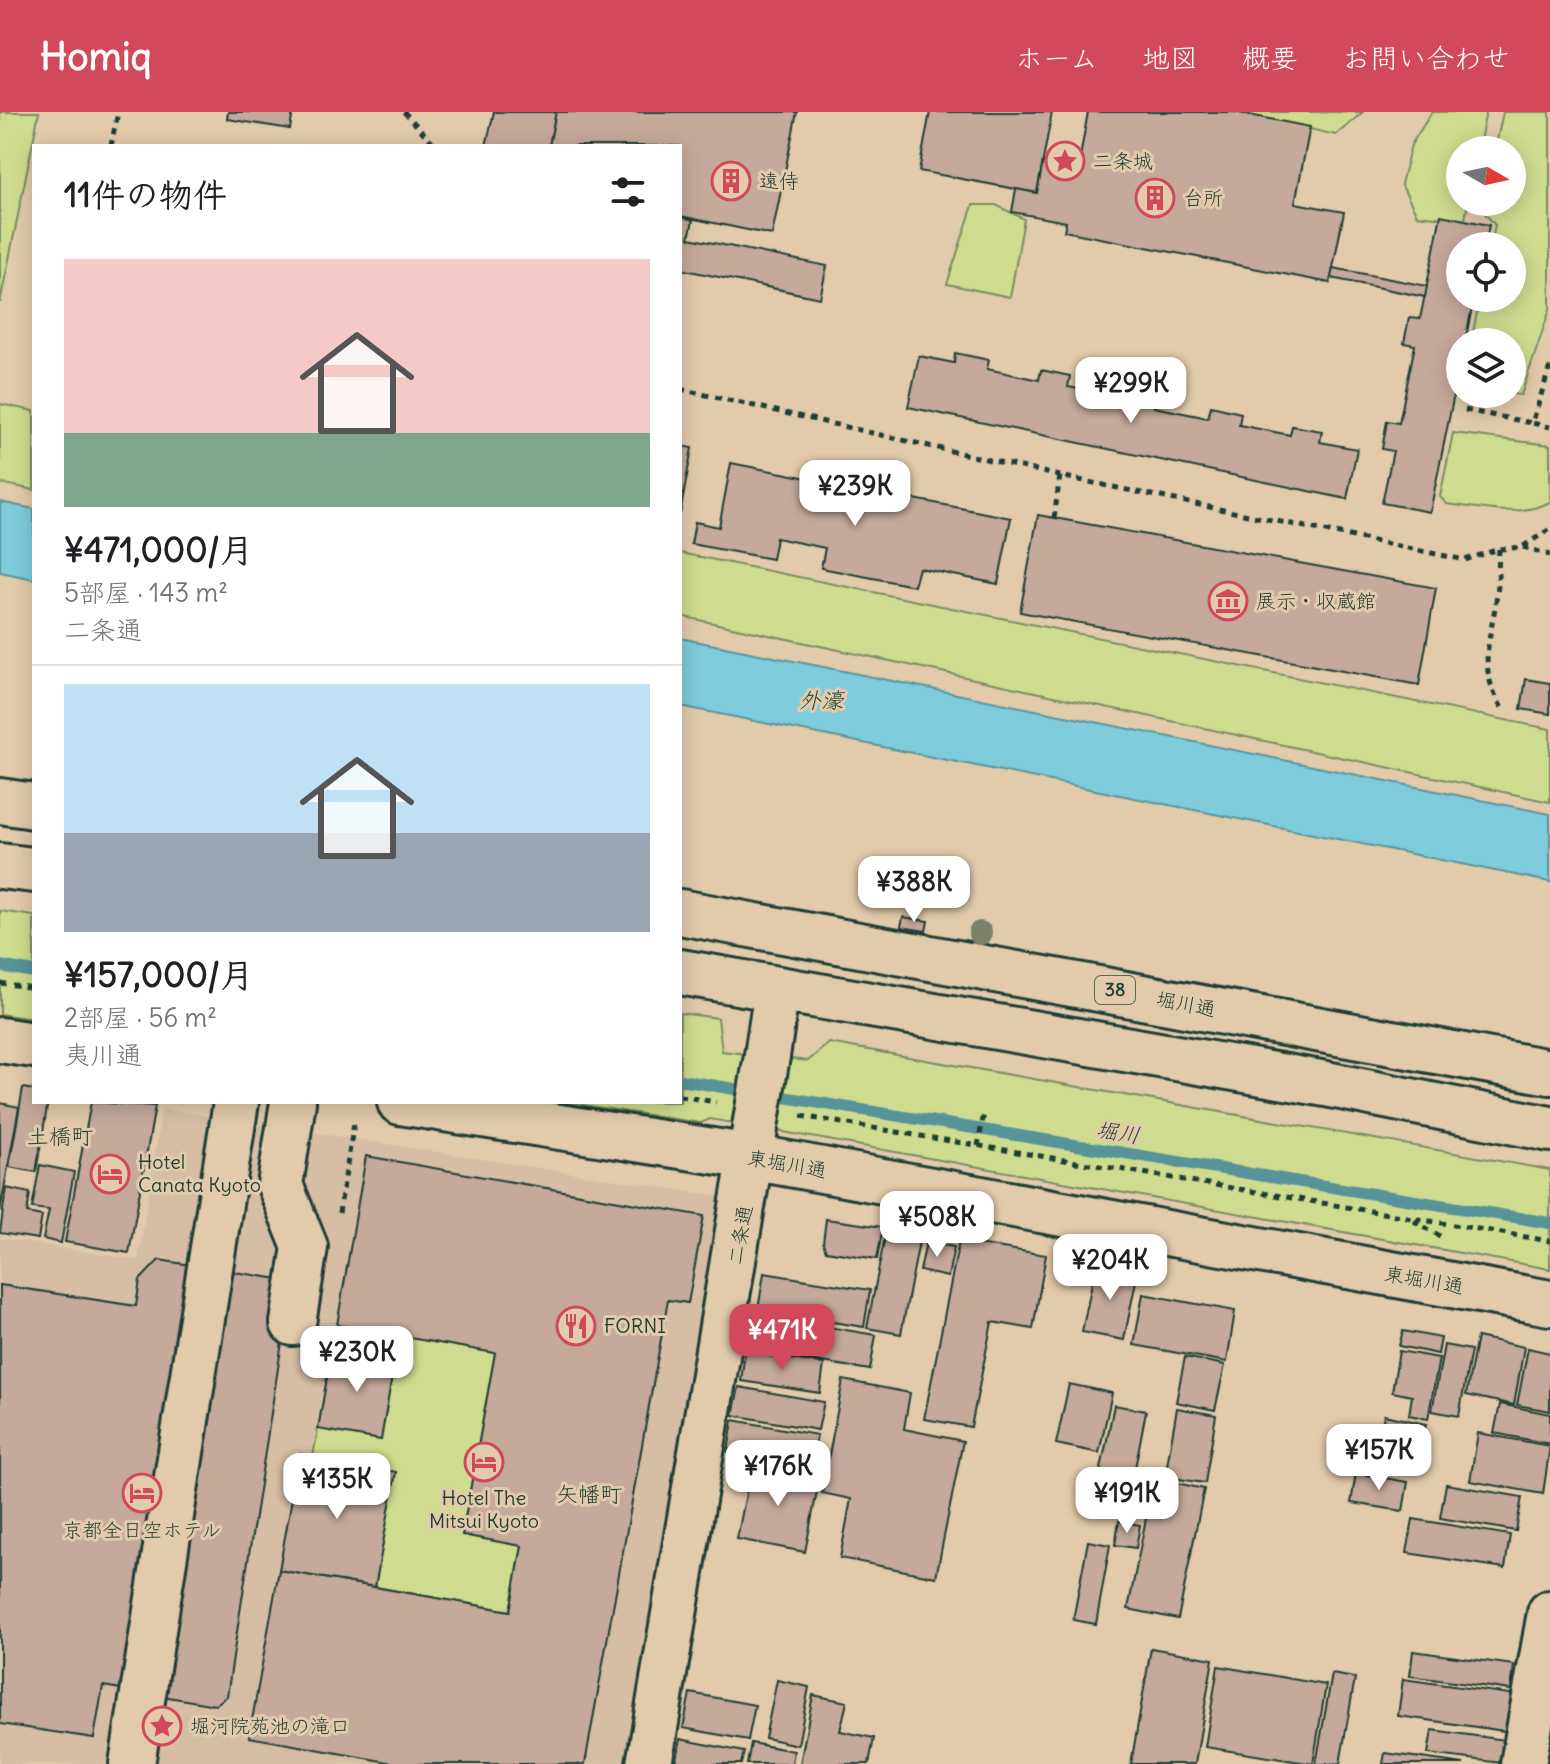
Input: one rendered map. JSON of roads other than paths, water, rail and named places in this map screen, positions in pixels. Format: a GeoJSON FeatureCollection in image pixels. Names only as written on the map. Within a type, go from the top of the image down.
{"type":"FeatureCollection","features":[{"type":"Feature","properties":{"kind":"street"},"geometry":{"type":"LineString","coordinates":[[0,801],[32,806]]}},
{"type":"Feature","properties":{"kind":"street"},"geometry":{"type":"LineString","coordinates":[[0,866],[32,870]]}},
{"type":"Feature","properties":{"kind":"street","name":"堀川通"},"geometry":{"type":"LineString","coordinates":[[682,912],[1550,1072]]}},
{"type":"Feature","properties":{"kind":"street"},"geometry":{"type":"LineString","coordinates":[[682,972],[1326,1084],[1550,1129]]}},
{"type":"Feature","properties":{"kind":"street","name":"二条通"},"geometry":{"type":"LineString","coordinates":[[649,1764],[766,1133],[767,1056],[777,989]]}},
{"type":"Feature","properties":{"kind":"street"},"geometry":{"type":"LineString","coordinates":[[0,1040],[32,1045]]}},
{"type":"Feature","properties":{"kind":"street"},"geometry":{"type":"LineString","coordinates":[[132,1764],[236,1104]]}},
{"type":"Feature","properties":{"kind":"street"},"geometry":{"type":"LineString","coordinates":[[293,1104],[280,1185],[305,1247],[293,1323]]}},
{"type":"Feature","properties":{"kind":"street","name":"東堀川通"},"geometry":{"type":"LineString","coordinates":[[424,1104],[766,1133],[1550,1303]]}},
{"type":"Feature","properties":{"kind":"street"},"geometry":{"type":"LineString","coordinates":[[1523,1764],[1550,1613]]}},
{"type":"Feature","properties":{"kind":"water"},"geometry":{"type":"Polygon","coordinates":[[[0,502],[32,509],[32,579],[0,572],[0,502]]]}},
{"type":"Feature","properties":{"kind":"water","name":"外濠"},"geometry":{"type":"Polygon","coordinates":[[[682,638],[1550,814],[1550,882],[682,706],[682,638]]]}},
{"type":"Feature","properties":{"kind":"waterway","name":"堀川"},"geometry":{"type":"LineString","coordinates":[[0,966],[32,972]]}},
{"type":"Feature","properties":{"kind":"waterway","name":"堀川"},"geometry":{"type":"LineString","coordinates":[[682,1080],[1550,1223]]}},
{"type":"Feature","properties":{"kind":"place","name":"二条城"},"geometry":{"type":"Point","coordinates":[1065,161]}},
{"type":"Feature","properties":{"kind":"place","name":"遠侍"},"geometry":{"type":"Point","coordinates":[731,181]}},
{"type":"Feature","properties":{"kind":"place","name":"台所"},"geometry":{"type":"Point","coordinates":[1155,198]}},
{"type":"Feature","properties":{"kind":"place","name":"展示・収蔵館"},"geometry":{"type":"Point","coordinates":[1228,601]}},
{"type":"Feature","properties":{"kind":"place","name":"Hotel Canata Kyoto"},"geometry":{"type":"Point","coordinates":[110,1174]}},
{"type":"Feature","properties":{"kind":"place","name":"FORNI"},"geometry":{"type":"Point","coordinates":[576,1326]}},
{"type":"Feature","properties":{"kind":"place","name":"Hotel The Mitsui Kyoto"},"geometry":{"type":"Point","coordinates":[484,1462]}},
{"type":"Feature","properties":{"kind":"place","name":"京都全日空ホテル"},"geometry":{"type":"Point","coordinates":[142,1493]}},
{"type":"Feature","properties":{"kind":"place","name":"堀河院苑池の滝口"},"geometry":{"type":"Point","coordinates":[162,1726]}},
{"type":"Feature","properties":{"kind":"district","name":"土橋町"},"geometry":{"type":"Point","coordinates":[60,1136]}},
{"type":"Feature","properties":{"kind":"district","name":"矢幡町"},"geometry":{"type":"Point","coordinates":[589,1494]}}]}
